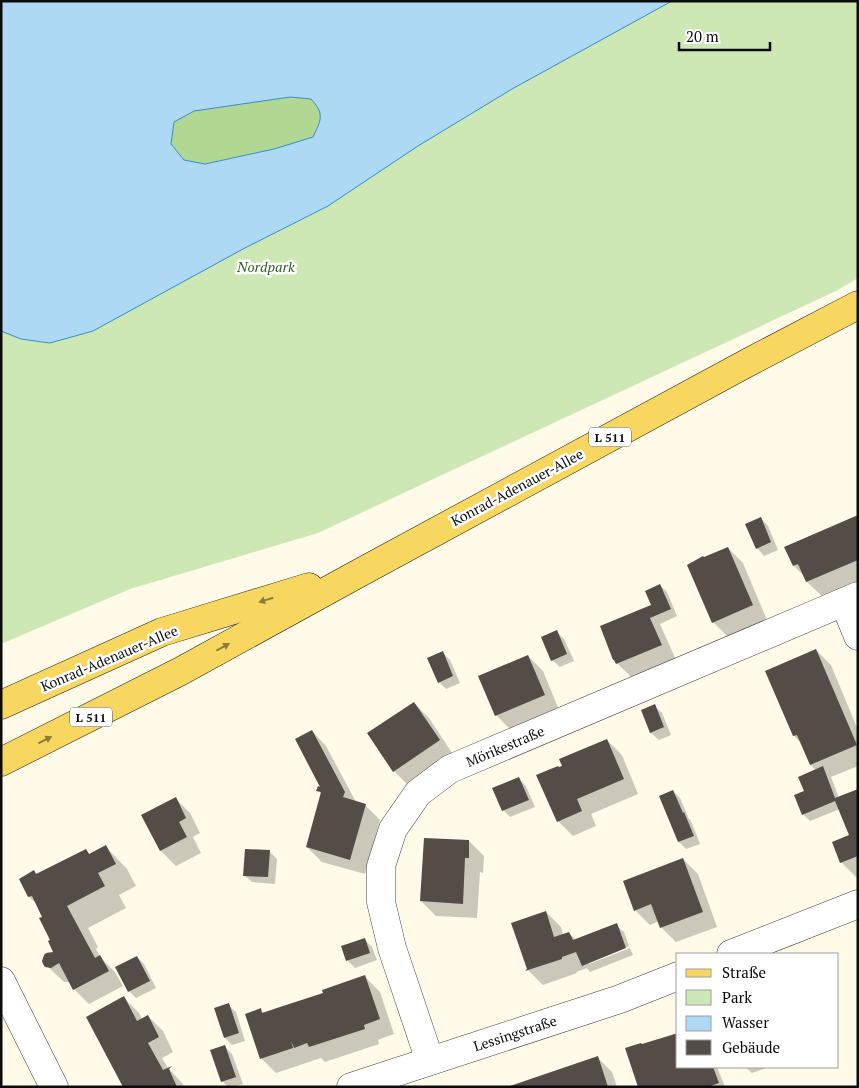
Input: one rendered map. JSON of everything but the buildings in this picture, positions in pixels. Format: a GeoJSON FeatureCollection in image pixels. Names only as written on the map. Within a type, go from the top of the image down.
{"type":"FeatureCollection","features":[{"type":"Feature","properties":{"kind":"main road","name":"Konrad-Adenauer-Allee"},"geometry":{"type":"LineString","coordinates":[[1,762],[180,671],[749,362],[858,305]]}},
{"type":"Feature","properties":{"kind":"main road","name":"Konrad-Adenauer-Allee"},"geometry":{"type":"LineString","coordinates":[[1,705],[162,632],[362,571]]}},
{"type":"Feature","properties":{"kind":"street"},"geometry":{"type":"LineString","coordinates":[[851,599],[858,636]]}},
{"type":"Feature","properties":{"kind":"street","name":"Mörikestraße"},"geometry":{"type":"LineString","coordinates":[[430,1061],[392,948],[381,902],[381,866],[393,829],[418,793],[450,770],[851,599]]}},
{"type":"Feature","properties":{"kind":"street"},"geometry":{"type":"LineString","coordinates":[[734,953],[858,904]]}},
{"type":"Feature","properties":{"kind":"street","name":"Lessingstraße"},"geometry":{"type":"LineString","coordinates":[[351,1087],[620,999],[676,977]]}},
{"type":"Feature","properties":{"kind":"street"},"geometry":{"type":"LineString","coordinates":[[1,981],[54,1087]]}},
{"type":"Feature","properties":{"kind":"green space","name":"Nordpark"},"geometry":{"type":"Polygon","coordinates":[[[1,1],[858,1],[858,278],[836,291],[318,533],[130,589],[1,644],[1,1]]]}},
{"type":"Feature","properties":{"kind":"green space"},"geometry":{"type":"Polygon","coordinates":[[[290,97],[311,99],[318,109],[320,121],[313,137],[274,149],[204,164],[184,160],[171,144],[174,122],[194,111],[290,97]]]}},
{"type":"Feature","properties":{"kind":"water"},"geometry":{"type":"Polygon","coordinates":[[[1,1],[672,1],[512,89],[418,146],[328,206],[243,249],[93,331],[50,343],[21,339],[1,331],[1,1]],[[290,97],[194,111],[174,122],[171,144],[184,160],[205,164],[274,149],[313,137],[320,121],[320,113],[311,99],[290,97]]]}}]}
